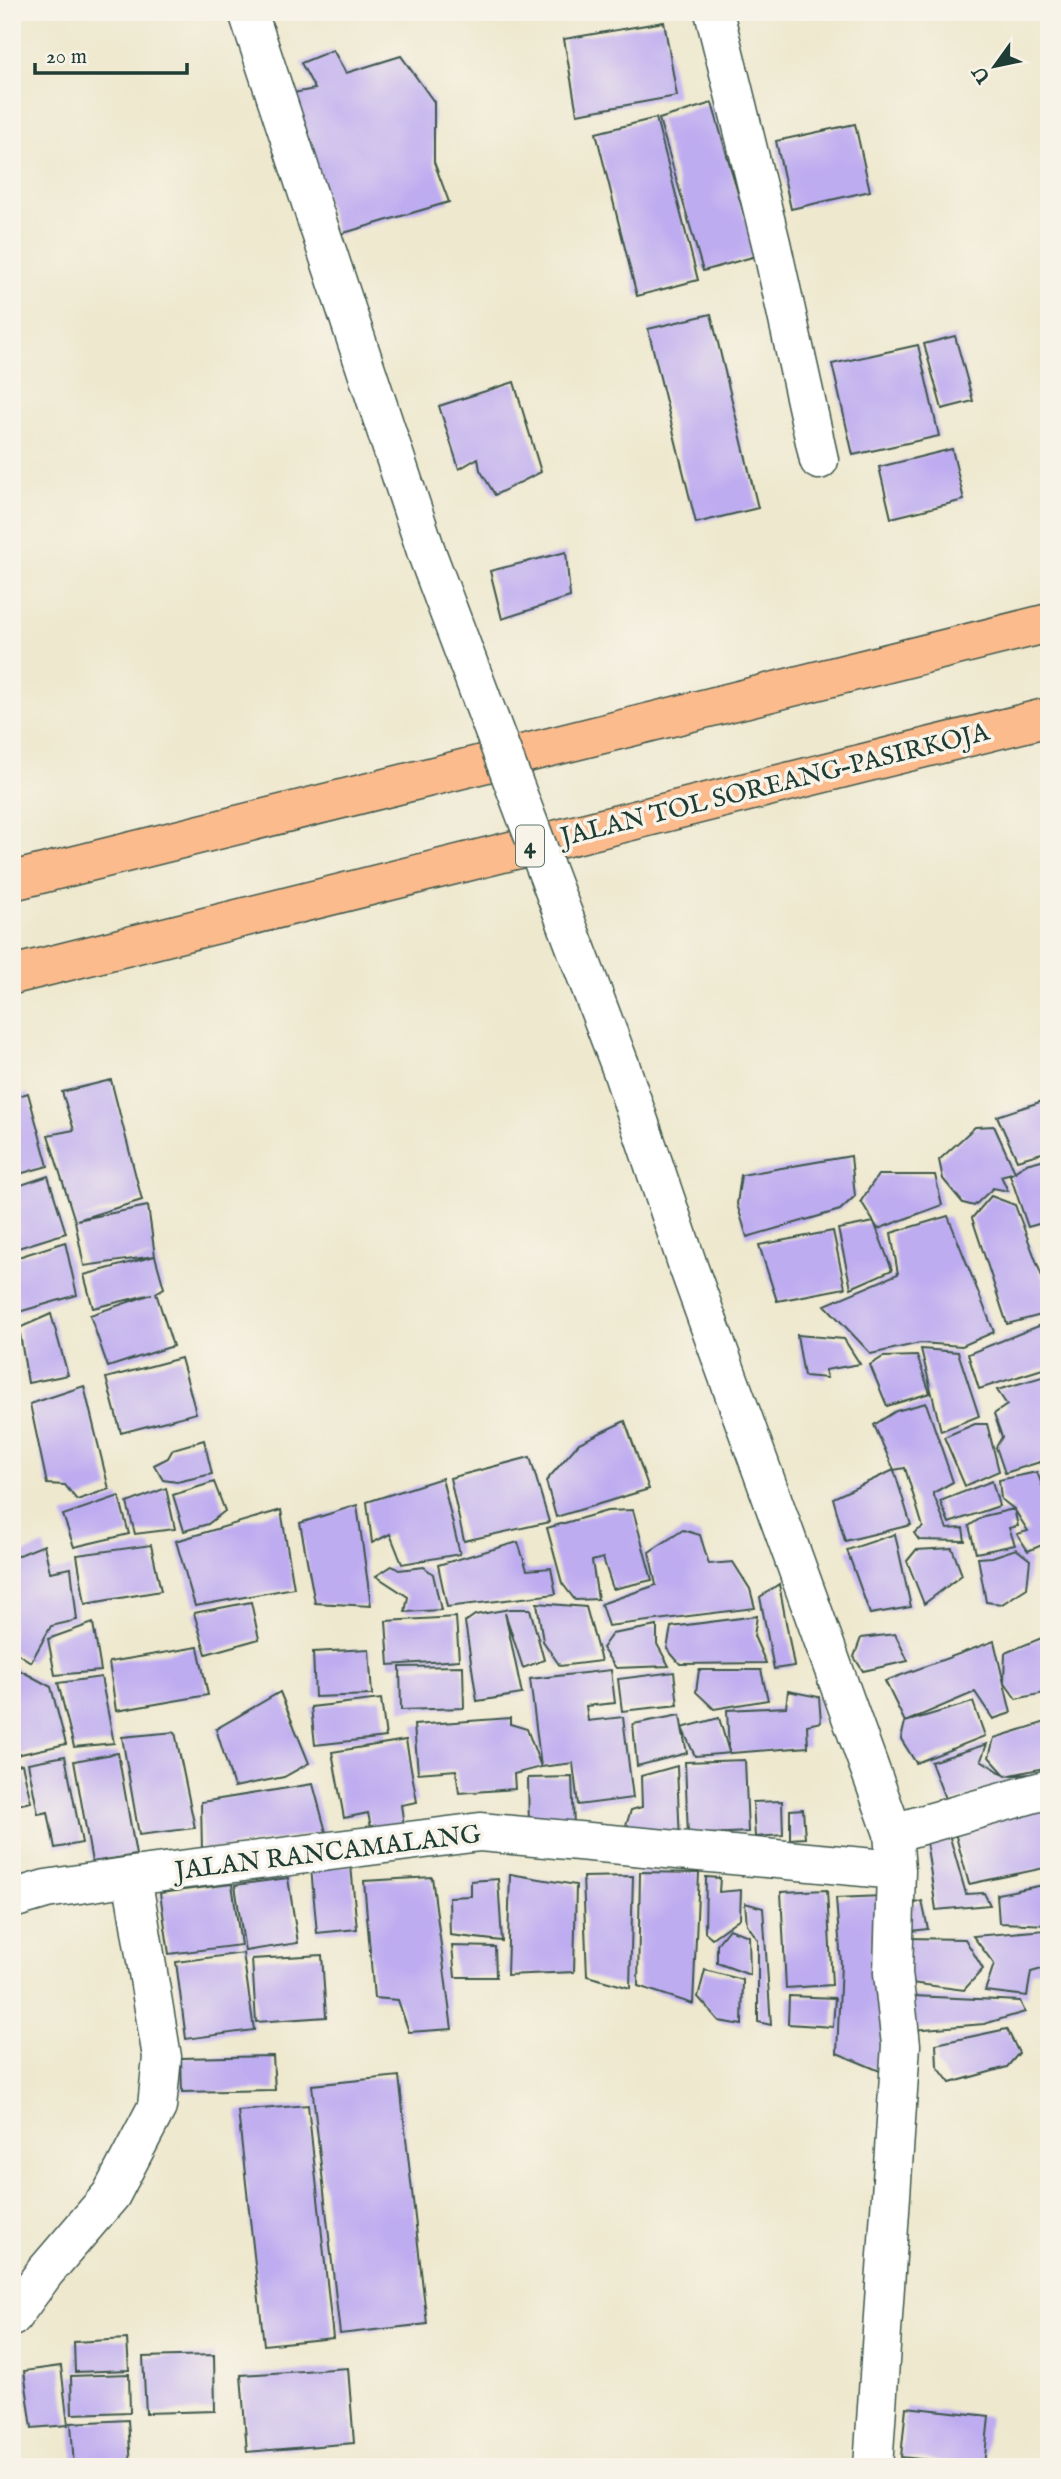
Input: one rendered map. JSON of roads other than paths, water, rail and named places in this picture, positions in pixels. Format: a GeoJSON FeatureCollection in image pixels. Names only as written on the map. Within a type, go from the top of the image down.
{"type":"FeatureCollection","features":[{"type":"Feature","properties":{"kind":"highway"},"geometry":{"type":"LineString","coordinates":[[12,881],[1049,623]]}},
{"type":"Feature","properties":{"kind":"highway","name":"JALAN TOL SOREANG–PASIRKOJA"},"geometry":{"type":"LineString","coordinates":[[12,975],[1049,717]]}},
{"type":"Feature","properties":{"kind":"street"},"geometry":{"type":"LineString","coordinates":[[248,12],[427,554],[620,1065],[894,1852],[893,1973],[901,2045],[873,2467]]}},
{"type":"Feature","properties":{"kind":"street"},"geometry":{"type":"LineString","coordinates":[[714,12],[771,243],[819,460]]}},
{"type":"Feature","properties":{"kind":"street"},"geometry":{"type":"LineString","coordinates":[[894,1852],[1049,1789]]}},
{"type":"Feature","properties":{"kind":"street","name":"JALAN RANCAMALANG"},"geometry":{"type":"LineString","coordinates":[[12,1899],[46,1889],[132,1876],[480,1832],[894,1852]]}},
{"type":"Feature","properties":{"kind":"street"},"geometry":{"type":"LineString","coordinates":[[12,2317],[45,2272],[111,2195],[157,2107],[162,2057],[132,1876]]}}]}
